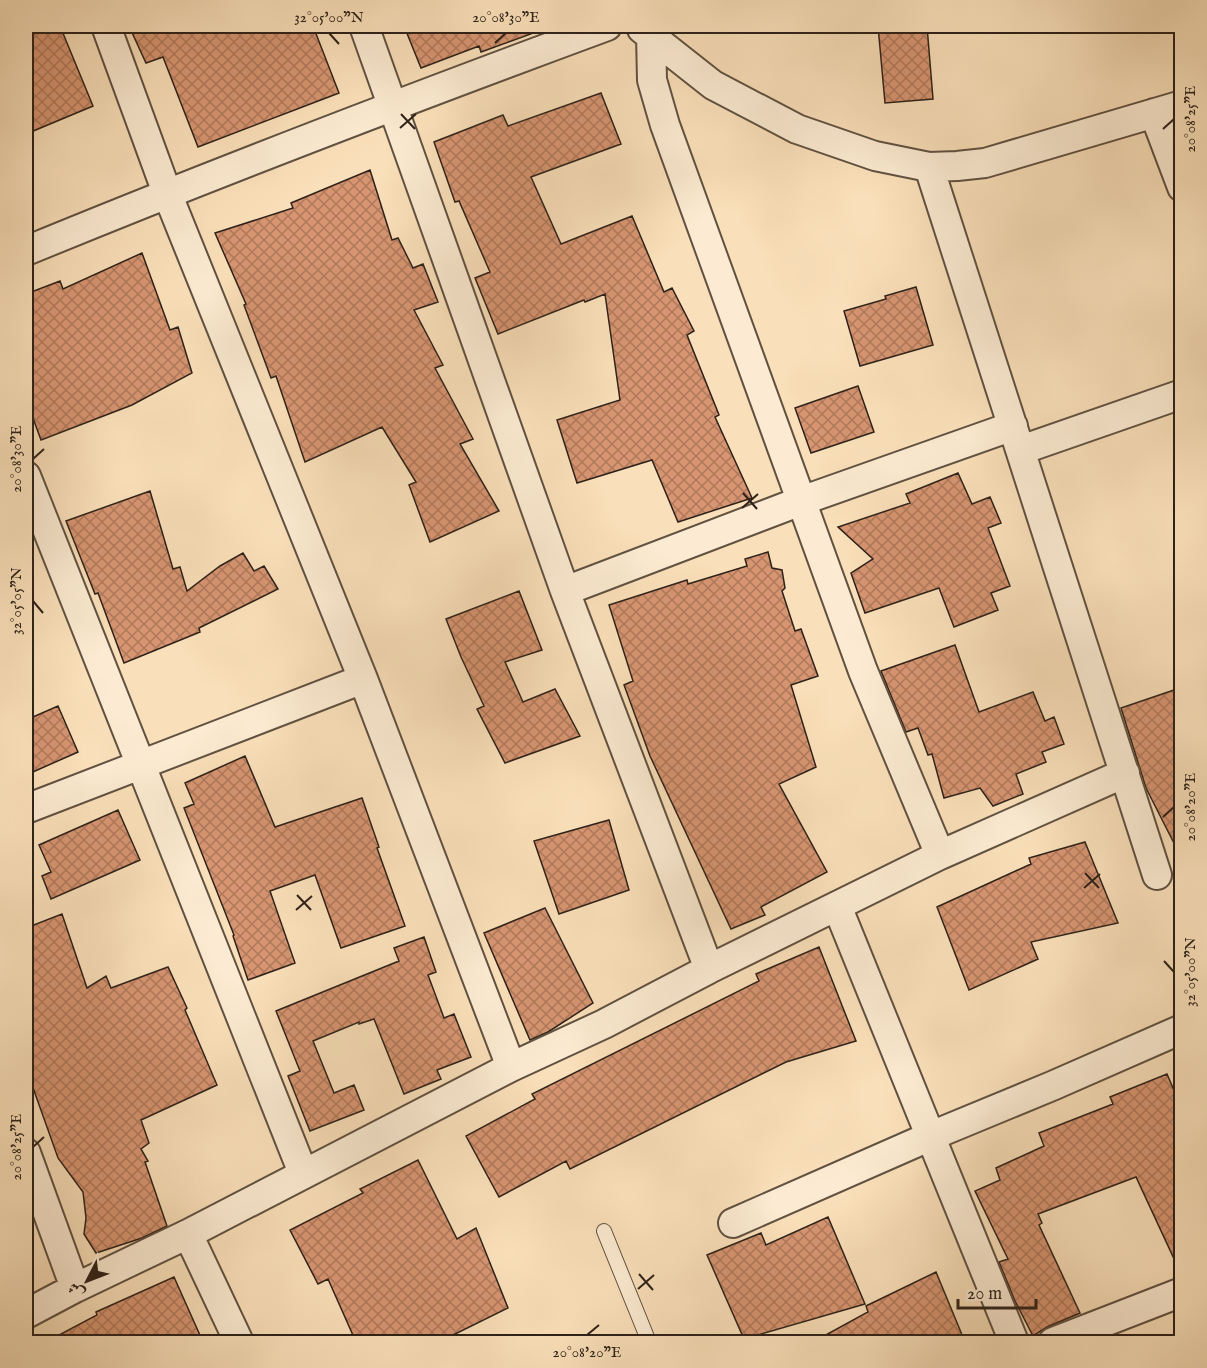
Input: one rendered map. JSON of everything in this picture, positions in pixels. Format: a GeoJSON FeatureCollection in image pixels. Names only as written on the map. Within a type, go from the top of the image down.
{"type":"FeatureCollection","features":[{"type":"Feature","properties":{"kind":"street"},"geometry":{"type":"LineString","coordinates":[[106,26],[167,193],[363,680],[511,1067]]}},
{"type":"Feature","properties":{"kind":"street"},"geometry":{"type":"LineString","coordinates":[[364,26],[565,591],[709,969]]}},
{"type":"Feature","properties":{"kind":"street"},"geometry":{"type":"LineString","coordinates":[[26,251],[167,193],[607,26]]}},
{"type":"Feature","properties":{"kind":"street"},"geometry":{"type":"LineString","coordinates":[[645,30],[713,85],[797,129],[875,156],[929,167],[985,163],[1182,105]]}},
{"type":"Feature","properties":{"kind":"street"},"geometry":{"type":"LineString","coordinates":[[645,30],[652,80],[665,125],[863,671],[940,855]]}},
{"type":"Feature","properties":{"kind":"street"},"geometry":{"type":"LineString","coordinates":[[1154,113],[1182,186]]}},
{"type":"Feature","properties":{"kind":"street"},"geometry":{"type":"LineString","coordinates":[[929,167],[1157,875]]}},
{"type":"Feature","properties":{"kind":"street"},"geometry":{"type":"LineString","coordinates":[[565,591],[801,501],[1017,438],[1182,394]]}},
{"type":"Feature","properties":{"kind":"street"},"geometry":{"type":"LineString","coordinates":[[26,476],[303,1173]]}},
{"type":"Feature","properties":{"kind":"street"},"geometry":{"type":"LineString","coordinates":[[26,809],[363,680]]}},
{"type":"Feature","properties":{"kind":"street"},"geometry":{"type":"LineString","coordinates":[[26,1314],[189,1234],[511,1067],[604,1024],[709,969],[940,855],[1125,773]]}},
{"type":"Feature","properties":{"kind":"street"},"geometry":{"type":"LineString","coordinates":[[837,906],[1014,1342]]}},
{"type":"Feature","properties":{"kind":"street"},"geometry":{"type":"LineString","coordinates":[[733,1223],[1182,1029]]}},
{"type":"Feature","properties":{"kind":"street"},"geometry":{"type":"LineString","coordinates":[[26,1153],[75,1288]]}},
{"type":"Feature","properties":{"kind":"street"},"geometry":{"type":"LineString","coordinates":[[189,1234],[239,1342]]}},
{"type":"Feature","properties":{"kind":"street"},"geometry":{"type":"LineString","coordinates":[[1053,1342],[1182,1292]]}},
{"type":"Feature","properties":{"kind":"lane"},"geometry":{"type":"LineString","coordinates":[[604,1231],[649,1342]]}},
{"type":"Feature","properties":{"kind":"building"},"geometry":{"type":"Polygon","coordinates":[[[26,26],[60,26],[93,106],[26,134],[26,26]]]}},
{"type":"Feature","properties":{"kind":"building"},"geometry":{"type":"Polygon","coordinates":[[[129,26],[313,26],[339,93],[198,147],[163,57],[146,63],[129,26]]]}},
{"type":"Feature","properties":{"kind":"building"},"geometry":{"type":"Polygon","coordinates":[[[404,26],[547,26],[547,28],[481,52],[479,46],[421,68],[404,26]]]}},
{"type":"Feature","properties":{"kind":"building"},"geometry":{"type":"Polygon","coordinates":[[[878,26],[927,26],[933,99],[885,103],[878,26]]]}},
{"type":"Feature","properties":{"kind":"building"},"geometry":{"type":"Polygon","coordinates":[[[601,93],[621,144],[531,177],[561,244],[632,216],[664,292],[672,288],[694,331],[687,335],[719,415],[715,417],[752,498],[678,522],[652,460],[577,483],[557,420],[620,400],[605,294],[498,334],[475,278],[490,272],[459,201],[455,202],[434,142],[503,115],[508,126],[601,93]]]}},
{"type":"Feature","properties":{"kind":"building"},"geometry":{"type":"Polygon","coordinates":[[[370,170],[392,240],[398,238],[413,268],[423,264],[438,302],[414,310],[443,365],[435,368],[473,439],[460,444],[499,511],[430,542],[409,485],[416,482],[382,427],[305,462],[276,376],[271,378],[244,305],[246,304],[215,233],[293,208],[291,203],[370,170]]]}},
{"type":"Feature","properties":{"kind":"building"},"geometry":{"type":"Polygon","coordinates":[[[142,253],[170,330],[178,327],[192,373],[132,405],[41,440],[26,399],[26,294],[60,281],[63,289],[142,253]]]}},
{"type":"Feature","properties":{"kind":"building"},"geometry":{"type":"Polygon","coordinates":[[[916,287],[933,345],[860,366],[844,311],[886,299],[885,296],[916,287]]]}},
{"type":"Feature","properties":{"kind":"building"},"geometry":{"type":"Polygon","coordinates":[[[858,386],[874,432],[811,453],[795,408],[858,386]]]}},
{"type":"Feature","properties":{"kind":"building"},"geometry":{"type":"Polygon","coordinates":[[[958,473],[972,504],[990,497],[1001,523],[988,528],[1010,586],[991,593],[998,610],[954,627],[939,588],[865,613],[851,573],[873,559],[838,527],[910,503],[906,494],[958,473]]]}},
{"type":"Feature","properties":{"kind":"building"},"geometry":{"type":"Polygon","coordinates":[[[150,491],[173,569],[180,567],[187,591],[220,566],[243,553],[254,571],[264,566],[278,589],[199,628],[200,632],[124,663],[98,593],[95,594],[66,521],[150,491]]]}},
{"type":"Feature","properties":{"kind":"building"},"geometry":{"type":"Polygon","coordinates":[[[768,552],[772,568],[782,570],[785,588],[782,591],[795,631],[801,629],[818,676],[791,685],[816,767],[779,784],[827,872],[761,907],[765,915],[731,929],[650,756],[624,685],[633,681],[609,605],[687,580],[688,584],[747,566],[745,559],[768,552]]]}},
{"type":"Feature","properties":{"kind":"building"},"geometry":{"type":"Polygon","coordinates":[[[519,591],[542,650],[505,662],[523,702],[555,689],[580,736],[505,763],[477,709],[484,706],[446,619],[519,591]]]}},
{"type":"Feature","properties":{"kind":"building"},"geometry":{"type":"Polygon","coordinates":[[[955,645],[979,712],[1033,692],[1045,721],[1054,717],[1064,744],[1042,752],[1046,762],[1016,774],[1023,794],[993,806],[980,788],[944,798],[932,754],[928,755],[918,728],[906,732],[881,671],[955,645]]]}},
{"type":"Feature","properties":{"kind":"building"},"geometry":{"type":"Polygon","coordinates":[[[1174,690],[1182,714],[1182,859],[1146,788],[1121,708],[1174,690]]]}},
{"type":"Feature","properties":{"kind":"building"},"geometry":{"type":"Polygon","coordinates":[[[58,706],[78,752],[26,775],[26,720],[58,706]]]}},
{"type":"Feature","properties":{"kind":"building"},"geometry":{"type":"Polygon","coordinates":[[[245,756],[275,827],[362,798],[405,926],[341,948],[315,875],[270,891],[295,963],[248,980],[234,935],[184,808],[194,804],[185,783],[245,756]]]}},
{"type":"Feature","properties":{"kind":"building"},"geometry":{"type":"Polygon","coordinates":[[[118,810],[140,860],[51,899],[42,876],[51,872],[39,845],[118,810]]]}},
{"type":"Feature","properties":{"kind":"building"},"geometry":{"type":"Polygon","coordinates":[[[609,820],[629,890],[559,914],[534,841],[609,820]]]}},
{"type":"Feature","properties":{"kind":"building"},"geometry":{"type":"Polygon","coordinates":[[[1085,842],[1118,923],[1031,942],[1038,959],[969,990],[937,907],[1031,864],[1029,858],[1085,842]]]}},
{"type":"Feature","properties":{"kind":"building"},"geometry":{"type":"Polygon","coordinates":[[[545,908],[593,1003],[548,1032],[530,1040],[484,933],[545,908]]]}},
{"type":"Feature","properties":{"kind":"building"},"geometry":{"type":"Polygon","coordinates":[[[62,914],[87,988],[106,976],[111,988],[168,967],[187,1008],[185,1010],[217,1085],[141,1120],[149,1143],[141,1149],[148,1161],[145,1162],[167,1226],[142,1238],[96,1253],[84,1234],[86,1218],[83,1192],[58,1158],[26,1068],[26,928],[62,914]]]}},
{"type":"Feature","properties":{"kind":"building"},"geometry":{"type":"Polygon","coordinates":[[[424,937],[436,972],[428,975],[444,1018],[454,1014],[471,1057],[437,1070],[441,1079],[404,1094],[374,1019],[359,1024],[359,1022],[313,1041],[334,1093],[354,1085],[364,1110],[310,1131],[288,1076],[300,1071],[276,1011],[399,961],[394,948],[424,937]]]}},
{"type":"Feature","properties":{"kind":"building"},"geometry":{"type":"Polygon","coordinates":[[[819,947],[856,1041],[786,1062],[570,1169],[566,1161],[499,1197],[466,1136],[535,1099],[532,1094],[759,981],[756,974],[819,947]]]}},
{"type":"Feature","properties":{"kind":"building"},"geometry":{"type":"Polygon","coordinates":[[[1167,1074],[1182,1109],[1182,1276],[1136,1177],[1038,1214],[1042,1223],[1039,1225],[1080,1313],[1047,1327],[1033,1336],[999,1262],[1008,1259],[975,1191],[1000,1180],[996,1168],[1044,1146],[1039,1133],[1113,1104],[1110,1097],[1167,1074]]]}},
{"type":"Feature","properties":{"kind":"building"},"geometry":{"type":"Polygon","coordinates":[[[418,1160],[457,1239],[476,1228],[508,1308],[439,1342],[356,1342],[328,1279],[318,1284],[290,1230],[363,1193],[360,1189],[418,1160]]]}},
{"type":"Feature","properties":{"kind":"building"},"geometry":{"type":"Polygon","coordinates":[[[828,1217],[865,1304],[744,1339],[707,1255],[761,1233],[766,1245],[828,1217]]]}},
{"type":"Feature","properties":{"kind":"building"},"geometry":{"type":"Polygon","coordinates":[[[936,1272],[965,1342],[813,1342],[868,1312],[866,1306],[936,1272]]]}},
{"type":"Feature","properties":{"kind":"building"},"geometry":{"type":"Polygon","coordinates":[[[174,1277],[203,1342],[46,1342],[97,1315],[96,1312],[174,1277]]]}}]}
